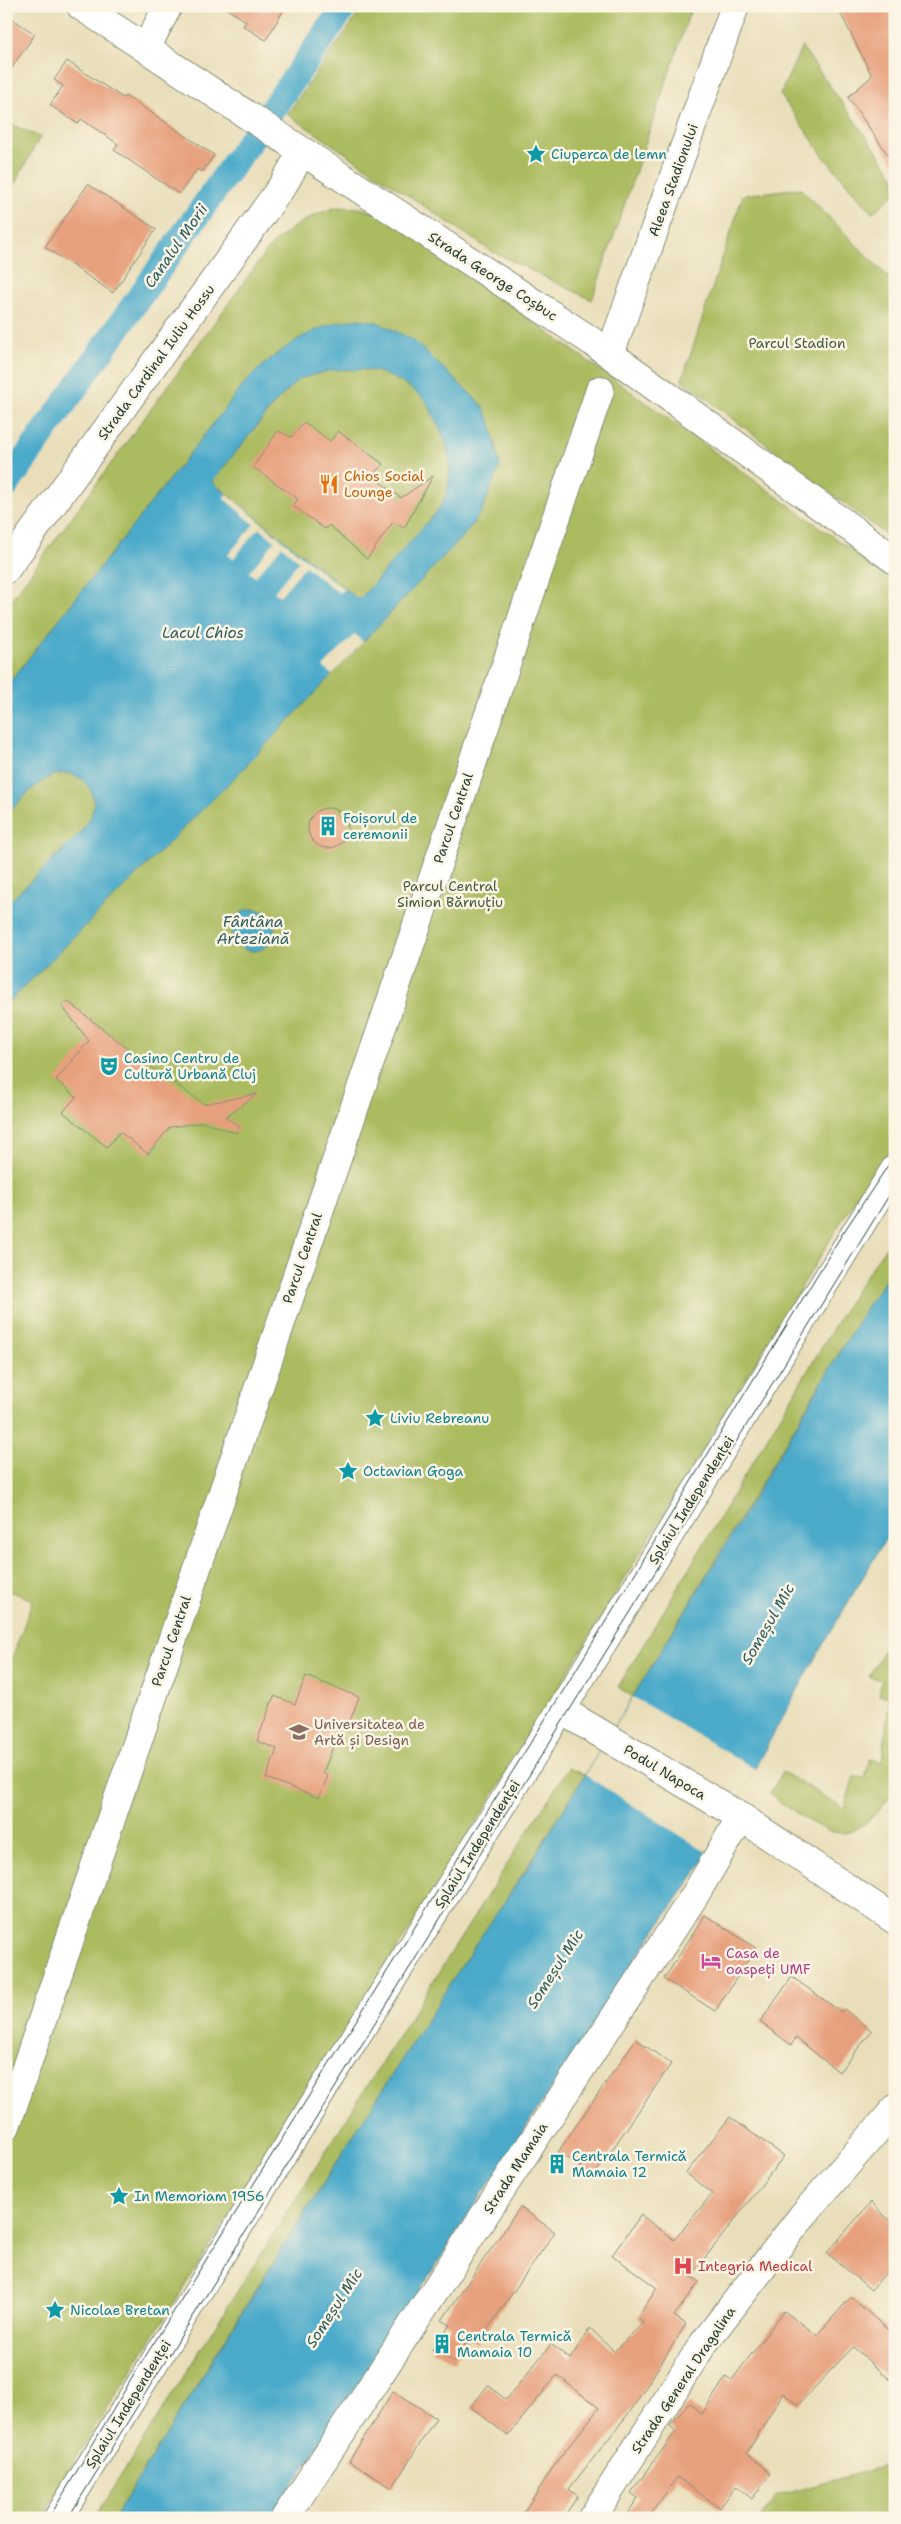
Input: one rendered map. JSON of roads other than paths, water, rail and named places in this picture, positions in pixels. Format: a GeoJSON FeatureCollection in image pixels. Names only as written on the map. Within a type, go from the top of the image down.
{"type":"FeatureCollection","features":[{"type":"Feature","properties":{"kind":"street","name":"Strada George Coșbuc"},"geometry":{"type":"LineString","coordinates":[[81,6],[610,354],[895,560]]}},
{"type":"Feature","properties":{"kind":"street"},"geometry":{"type":"LineString","coordinates":[[146,48],[168,6]]}},
{"type":"Feature","properties":{"kind":"street","name":"Aleea Stadionului"},"geometry":{"type":"LineString","coordinates":[[610,354],[735,6]]}},
{"type":"Feature","properties":{"kind":"street","name":"Strada Cardinal Iuliu Hossu"},"geometry":{"type":"LineString","coordinates":[[6,569],[283,185],[302,152]]}},
{"type":"Feature","properties":{"kind":"street","name":"Parcul Central"},"geometry":{"type":"LineString","coordinates":[[6,2126],[600,390]]}},
{"type":"Feature","properties":{"kind":"street","name":"Splaiul Independenței"},"geometry":{"type":"LineString","coordinates":[[58,2518],[345,2053],[562,1710],[895,1169]]}},
{"type":"Feature","properties":{"kind":"street","name":"Podul Napoca"},"geometry":{"type":"LineString","coordinates":[[562,1710],[733,1812],[895,1920]]}},
{"type":"Feature","properties":{"kind":"street","name":"Strada Mamaia"},"geometry":{"type":"LineString","coordinates":[[285,2518],[695,1895],[733,1812]]}},
{"type":"Feature","properties":{"kind":"street","name":"Strada General Dragalina"},"geometry":{"type":"LineString","coordinates":[[592,2518],[703,2344],[803,2215],[895,2108]]}},
{"type":"Feature","properties":{"kind":"water","name":"Lacul Chios"},"geometry":{"type":"Polygon","coordinates":[[[359,319],[377,322],[413,340],[482,405],[491,423],[500,466],[481,512],[465,534],[241,771],[6,1005],[6,905],[80,833],[91,816],[94,802],[85,782],[73,775],[66,773],[58,774],[36,786],[6,815],[6,687],[249,378],[273,357],[299,339],[343,321],[359,319]],[[332,370],[299,379],[275,403],[212,482],[359,600],[439,509],[448,486],[450,464],[441,430],[427,403],[419,395],[396,380],[378,372],[332,370]]]}},
{"type":"Feature","properties":{"kind":"water","name":"Fântâna Arteziană"},"geometry":{"type":"Polygon","coordinates":[[[253,909],[268,915],[274,930],[268,945],[253,951],[238,945],[232,930],[238,915],[253,909]]]}},
{"type":"Feature","properties":{"kind":"water","name":"Someșul Mic"},"geometry":{"type":"Polygon","coordinates":[[[895,1267],[895,1523],[817,1655],[703,1862],[636,1958],[271,2518],[114,2518],[358,2128],[473,1948],[529,1866],[727,1543],[869,1303],[895,1267]]]}},
{"type":"Feature","properties":{"kind":"waterway","name":"Canalul Morii"},"geometry":{"type":"LineString","coordinates":[[6,486],[345,6]]}},
{"type":"Feature","properties":{"kind":"tram line"},"geometry":{"type":"LineString","coordinates":[[49,2518],[135,2373],[568,1683],[841,1236],[895,1155]]}},
{"type":"Feature","properties":{"kind":"tram line"},"geometry":{"type":"LineString","coordinates":[[68,2518],[895,1186]]}},
{"type":"Feature","properties":{"kind":"place","name":"Ciuperca de lemn"},"geometry":{"type":"Point","coordinates":[536,154]}},
{"type":"Feature","properties":{"kind":"place","name":"Chios Social Lounge"},"geometry":{"type":"Point","coordinates":[329,484]}},
{"type":"Feature","properties":{"kind":"place","name":"Foișorul de ceremonii"},"geometry":{"type":"Point","coordinates":[328,826]}},
{"type":"Feature","properties":{"kind":"place","name":"Casino Centru de Cultură Urbană Cluj"},"geometry":{"type":"Point","coordinates":[109,1066]}},
{"type":"Feature","properties":{"kind":"place","name":"Liviu Rebreanu"},"geometry":{"type":"Point","coordinates":[375,1418]}},
{"type":"Feature","properties":{"kind":"place","name":"Octavian Goga"},"geometry":{"type":"Point","coordinates":[348,1471]}},
{"type":"Feature","properties":{"kind":"place","name":"Universitatea de Artă și Design"},"geometry":{"type":"Point","coordinates":[299,1732]}},
{"type":"Feature","properties":{"kind":"place","name":"Casa de oaspeți UMF"},"geometry":{"type":"Point","coordinates":[711,1961]}},
{"type":"Feature","properties":{"kind":"place","name":"Centrala Termică Mamaia 12"},"geometry":{"type":"Point","coordinates":[557,2164]}},
{"type":"Feature","properties":{"kind":"place","name":"In Memoriam 1956"},"geometry":{"type":"Point","coordinates":[119,2196]}},
{"type":"Feature","properties":{"kind":"place","name":"Integria Medical"},"geometry":{"type":"Point","coordinates":[683,2266]}},
{"type":"Feature","properties":{"kind":"place","name":"Nicolae Bretan"},"geometry":{"type":"Point","coordinates":[55,2310]}},
{"type":"Feature","properties":{"kind":"place","name":"Centrala Termică Mamaia 10"},"geometry":{"type":"Point","coordinates":[442,2344]}},
{"type":"Feature","properties":{"kind":"park label","name":"Parcul Stadion"},"geometry":{"type":"Point","coordinates":[797,343]}},
{"type":"Feature","properties":{"kind":"park label","name":"Parcul Central Simion Bărnuțiu"},"geometry":{"type":"Point","coordinates":[450,894]}}]}
